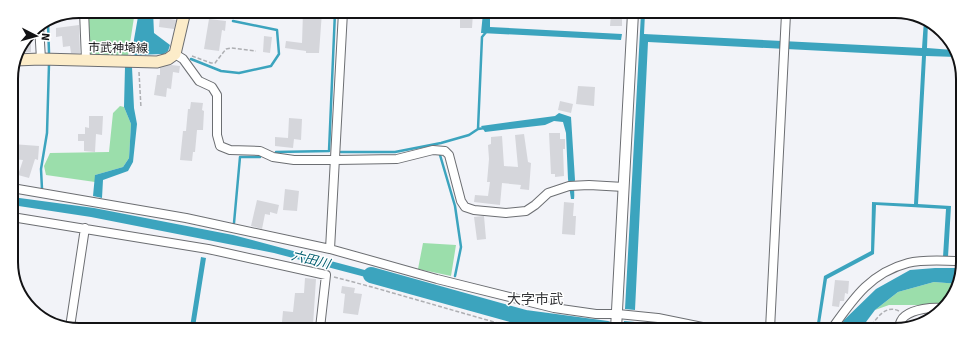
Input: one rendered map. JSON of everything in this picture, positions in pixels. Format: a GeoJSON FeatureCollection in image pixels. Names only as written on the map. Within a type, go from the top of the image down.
{"type":"FeatureCollection","features":[{"type":"Feature","properties":{"kind":"main road"},"geometry":{"type":"LineString","coordinates":[[179,57],[185,18]]}},
{"type":"Feature","properties":{"kind":"main road","name":"市武神埼線"},"geometry":{"type":"LineString","coordinates":[[21,60],[157,62],[179,57]]}},
{"type":"Feature","properties":{"kind":"street"},"geometry":{"type":"LineString","coordinates":[[84,18],[86,60]]}},
{"type":"Feature","properties":{"kind":"street"},"geometry":{"type":"LineString","coordinates":[[330,249],[343,18]]}},
{"type":"Feature","properties":{"kind":"street"},"geometry":{"type":"LineString","coordinates":[[617,323],[633,18]]}},
{"type":"Feature","properties":{"kind":"street"},"geometry":{"type":"LineString","coordinates":[[770,323],[786,18]]}},
{"type":"Feature","properties":{"kind":"street"},"geometry":{"type":"LineString","coordinates":[[39,33],[41,59]]}},
{"type":"Feature","properties":{"kind":"street"},"geometry":{"type":"LineString","coordinates":[[179,57],[199,81],[212,87],[217,95],[217,135],[220,146],[230,150],[260,151],[273,157],[294,160],[397,159],[433,150],[445,151],[450,156],[461,201],[465,207],[474,210],[506,213],[526,211],[548,193],[572,186],[624,187]]}},
{"type":"Feature","properties":{"kind":"street"},"geometry":{"type":"LineString","coordinates":[[18,189],[186,218],[330,249],[438,280],[561,309],[596,314],[618,314],[658,318],[683,323]]}},
{"type":"Feature","properties":{"kind":"street"},"geometry":{"type":"LineString","coordinates":[[18,217],[208,250],[326,275],[321,323]]}},
{"type":"Feature","properties":{"kind":"street"},"geometry":{"type":"LineString","coordinates":[[71,322],[85,228]]}},
{"type":"Feature","properties":{"kind":"street"},"geometry":{"type":"LineString","coordinates":[[836,323],[854,298],[873,279],[888,270],[909,263],[956,261]]}},
{"type":"Feature","properties":{"kind":"street"},"geometry":{"type":"LineString","coordinates":[[900,323],[905,316],[916,311],[933,309]]}},
{"type":"Feature","properties":{"kind":"path"},"geometry":{"type":"LineString","coordinates":[[179,57],[191,55],[211,63],[215,63],[226,49],[231,48],[256,51]]}},
{"type":"Feature","properties":{"kind":"path"},"geometry":{"type":"LineString","coordinates":[[138,62],[141,108]]}},
{"type":"Feature","properties":{"kind":"path"},"geometry":{"type":"LineString","coordinates":[[326,275],[498,323]]}},
{"type":"Feature","properties":{"kind":"path"},"geometry":{"type":"LineString","coordinates":[[874,323],[884,311],[892,308],[898,310],[905,316]]}},
{"type":"Feature","properties":{"kind":"green space"},"geometry":{"type":"Polygon","coordinates":[[[88,18],[134,18],[128,56],[89,55],[88,18]]]}},
{"type":"Feature","properties":{"kind":"green space"},"geometry":{"type":"Polygon","coordinates":[[[120,106],[124,107],[131,124],[129,158],[123,167],[95,175],[95,182],[46,175],[44,166],[50,153],[109,152],[113,113],[120,106]]]}},
{"type":"Feature","properties":{"kind":"green space"},"geometry":{"type":"Polygon","coordinates":[[[423,243],[456,245],[451,276],[418,269],[423,243]]]}},
{"type":"Feature","properties":{"kind":"green space"},"geometry":{"type":"Polygon","coordinates":[[[934,282],[952,283],[946,296],[938,305],[889,305],[875,310],[898,292],[934,282]]]}},
{"type":"Feature","properties":{"kind":"water"},"geometry":{"type":"Polygon","coordinates":[[[138,18],[153,18],[154,33],[170,45],[168,51],[164,54],[134,55],[132,51],[138,18]]]}},
{"type":"Feature","properties":{"kind":"water"},"geometry":{"type":"Polygon","coordinates":[[[482,18],[490,18],[490,27],[622,34],[621,40],[481,33],[482,18]]]}},
{"type":"Feature","properties":{"kind":"water"},"geometry":{"type":"Polygon","coordinates":[[[641,18],[645,18],[644,34],[922,48],[924,25],[928,27],[927,48],[948,50],[952,57],[926,56],[918,204],[951,206],[948,257],[943,257],[946,209],[876,205],[874,254],[827,279],[820,323],[817,323],[824,276],[871,251],[872,202],[914,204],[922,56],[648,42],[635,310],[625,309],[641,18]]]}},
{"type":"Feature","properties":{"kind":"water"},"geometry":{"type":"Polygon","coordinates":[[[125,67],[132,67],[134,108],[137,124],[133,162],[128,171],[103,180],[102,198],[93,196],[95,175],[123,167],[129,158],[131,124],[124,107],[125,67]]]}},
{"type":"Feature","properties":{"kind":"water"},"geometry":{"type":"Polygon","coordinates":[[[559,113],[571,117],[575,180],[574,199],[571,199],[568,179],[566,133],[563,122],[554,121],[545,125],[485,132],[481,126],[555,116],[559,113]]]}},
{"type":"Feature","properties":{"kind":"water"},"geometry":{"type":"Polygon","coordinates":[[[18,198],[94,208],[233,235],[391,277],[392,284],[274,253],[91,217],[18,206],[18,198]]]}},
{"type":"Feature","properties":{"kind":"water"},"geometry":{"type":"Polygon","coordinates":[[[201,257],[206,258],[196,323],[191,323],[201,257]]]}},
{"type":"Feature","properties":{"kind":"water"},"geometry":{"type":"Polygon","coordinates":[[[955,268],[952,283],[934,282],[898,292],[875,310],[865,323],[842,323],[876,289],[910,270],[955,268]]]}},
{"type":"Feature","properties":{"kind":"water"},"geometry":{"type":"Polygon","coordinates":[[[624,321],[646,323],[624,323],[624,321]]]}},
{"type":"Feature","properties":{"kind":"building"},"geometry":{"type":"Polygon","coordinates":[[[160,18],[176,20],[174,29],[159,27],[160,18]]]}},
{"type":"Feature","properties":{"kind":"building"},"geometry":{"type":"Polygon","coordinates":[[[303,18],[322,18],[319,53],[306,53],[306,51],[285,48],[286,41],[302,43],[303,18]]]}},
{"type":"Feature","properties":{"kind":"building"},"geometry":{"type":"Polygon","coordinates":[[[460,18],[473,18],[472,28],[460,28],[460,18]]]}},
{"type":"Feature","properties":{"kind":"building"},"geometry":{"type":"Polygon","coordinates":[[[611,18],[622,18],[622,26],[610,26],[611,18]]]}},
{"type":"Feature","properties":{"kind":"building"},"geometry":{"type":"Polygon","coordinates":[[[209,19],[226,21],[225,31],[222,30],[219,51],[204,49],[209,19]]]}},
{"type":"Feature","properties":{"kind":"building"},"geometry":{"type":"Polygon","coordinates":[[[79,25],[80,53],[71,53],[70,46],[63,47],[62,36],[56,37],[56,28],[79,25]]]}},
{"type":"Feature","properties":{"kind":"building"},"geometry":{"type":"Polygon","coordinates":[[[264,36],[272,37],[270,53],[263,52],[264,36]]]}},
{"type":"Feature","properties":{"kind":"building"},"geometry":{"type":"Polygon","coordinates":[[[31,42],[31,52],[24,53],[31,42]]]}},
{"type":"Feature","properties":{"kind":"building"},"geometry":{"type":"Polygon","coordinates":[[[171,65],[180,66],[179,73],[173,72],[171,89],[167,88],[166,97],[154,95],[157,75],[160,75],[160,68],[171,65]]]}},
{"type":"Feature","properties":{"kind":"building"},"geometry":{"type":"Polygon","coordinates":[[[578,86],[595,87],[594,106],[576,104],[578,86]]]}},
{"type":"Feature","properties":{"kind":"building"},"geometry":{"type":"Polygon","coordinates":[[[560,101],[573,104],[571,113],[558,110],[560,101]]]}},
{"type":"Feature","properties":{"kind":"building"},"geometry":{"type":"Polygon","coordinates":[[[191,102],[203,103],[203,130],[197,130],[195,152],[193,152],[192,161],[180,160],[183,131],[186,131],[188,109],[190,109],[191,102]]]}},
{"type":"Feature","properties":{"kind":"building"},"geometry":{"type":"Polygon","coordinates":[[[89,116],[103,116],[102,135],[96,134],[95,152],[84,151],[84,141],[78,141],[78,134],[85,134],[85,127],[89,128],[89,116]]]}},
{"type":"Feature","properties":{"kind":"building"},"geometry":{"type":"Polygon","coordinates":[[[289,118],[302,119],[301,140],[294,139],[293,148],[275,146],[275,137],[288,138],[289,118]]]}},
{"type":"Feature","properties":{"kind":"building"},"geometry":{"type":"Polygon","coordinates":[[[549,133],[560,133],[560,139],[565,139],[565,149],[563,149],[564,176],[555,177],[555,174],[551,174],[549,133]]]}},
{"type":"Feature","properties":{"kind":"building"},"geometry":{"type":"Polygon","coordinates":[[[524,134],[528,162],[531,163],[529,190],[520,189],[521,185],[502,183],[500,205],[474,202],[475,195],[488,196],[490,182],[487,182],[489,159],[488,145],[491,144],[491,137],[502,136],[504,166],[518,167],[515,135],[524,134]]]}},
{"type":"Feature","properties":{"kind":"building"},"geometry":{"type":"Polygon","coordinates":[[[18,144],[39,146],[38,160],[35,159],[29,178],[18,175],[23,160],[18,160],[18,144]]]}},
{"type":"Feature","properties":{"kind":"building"},"geometry":{"type":"Polygon","coordinates":[[[285,189],[299,191],[297,211],[283,210],[285,189]]]}},
{"type":"Feature","properties":{"kind":"building"},"geometry":{"type":"Polygon","coordinates":[[[257,200],[279,205],[277,214],[270,212],[270,215],[265,214],[262,229],[251,226],[257,200]]]}},
{"type":"Feature","properties":{"kind":"building"},"geometry":{"type":"Polygon","coordinates":[[[564,202],[574,203],[573,216],[576,216],[575,235],[562,234],[564,202]]]}},
{"type":"Feature","properties":{"kind":"building"},"geometry":{"type":"Polygon","coordinates":[[[484,216],[486,239],[477,240],[474,217],[484,216]]]}},
{"type":"Feature","properties":{"kind":"building"},"geometry":{"type":"Polygon","coordinates":[[[305,278],[316,279],[313,323],[282,322],[283,311],[293,312],[295,293],[304,293],[305,278]]]}},
{"type":"Feature","properties":{"kind":"building"},"geometry":{"type":"Polygon","coordinates":[[[835,280],[849,281],[848,294],[845,293],[844,301],[840,301],[839,307],[832,306],[835,280]]]}},
{"type":"Feature","properties":{"kind":"building"},"geometry":{"type":"Polygon","coordinates":[[[342,286],[355,288],[354,293],[362,294],[358,315],[343,313],[345,294],[341,293],[342,286]]]}},
{"type":"Feature","properties":{"kind":"waterway"},"geometry":{"type":"LineString","coordinates":[[276,152],[329,151],[335,18]]}},
{"type":"Feature","properties":{"kind":"waterway"},"geometry":{"type":"LineString","coordinates":[[191,59],[221,71],[239,73],[271,66],[279,54],[277,30],[233,21]]}},
{"type":"Feature","properties":{"kind":"waterway"},"geometry":{"type":"LineString","coordinates":[[48,26],[49,53]]}},
{"type":"Feature","properties":{"kind":"waterway"},"geometry":{"type":"LineString","coordinates":[[478,129],[482,37],[487,31]]}},
{"type":"Feature","properties":{"kind":"waterway"},"geometry":{"type":"LineString","coordinates":[[42,189],[41,169],[47,133],[49,64]]}},
{"type":"Feature","properties":{"kind":"waterway"},"geometry":{"type":"LineString","coordinates":[[341,152],[395,152],[441,143],[469,135],[478,129],[485,128]]}},
{"type":"Feature","properties":{"kind":"waterway"},"geometry":{"type":"LineString","coordinates":[[440,155],[455,206],[461,247],[455,276]]}},
{"type":"Feature","properties":{"kind":"waterway"},"geometry":{"type":"LineString","coordinates":[[234,223],[240,157],[260,157]]}},
{"type":"Feature","properties":{"kind":"waterway","name":"六田川"},"geometry":{"type":"LineString","coordinates":[[371,275],[525,318],[562,323]]}},
{"type":"Feature","properties":{"kind":"district","name":"大字市武"},"geometry":{"type":"Point","coordinates":[535,299]}}]}
